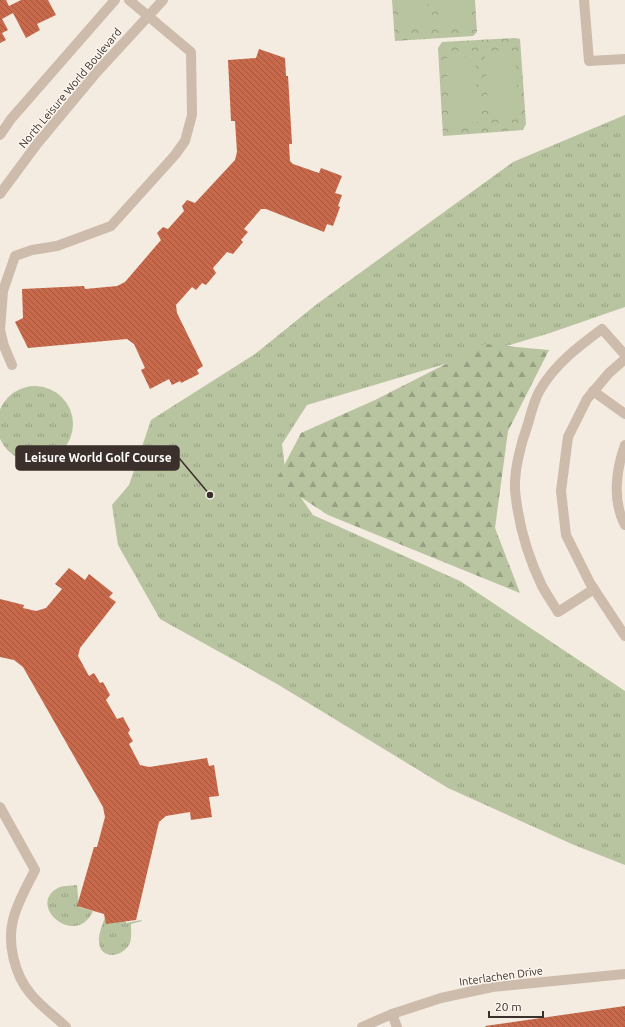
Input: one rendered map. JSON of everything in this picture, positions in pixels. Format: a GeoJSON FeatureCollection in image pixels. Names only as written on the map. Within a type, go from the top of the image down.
{"type":"FeatureCollection","features":[{"type":"Feature","properties":{"kind":"street","name":"North Leisure World Boulevard"},"geometry":{"type":"LineString","coordinates":[[0,135],[11,119],[116,0]]}},
{"type":"Feature","properties":{"kind":"street"},"geometry":{"type":"LineString","coordinates":[[12,365],[4,346],[0,330],[3,291],[15,256],[32,250],[57,246],[111,226],[175,155],[185,141],[192,115],[191,52],[129,0]]}},
{"type":"Feature","properties":{"kind":"street","name":"North Leisure World Boulevard"},"geometry":{"type":"LineString","coordinates":[[0,194],[42,138],[96,73],[162,0]]}},
{"type":"Feature","properties":{"kind":"street"},"geometry":{"type":"LineString","coordinates":[[584,0],[589,61],[625,58]]}},
{"type":"Feature","properties":{"kind":"street"},"geometry":{"type":"LineString","coordinates":[[594,589],[558,612],[543,587],[529,553],[520,520],[515,489],[517,466],[523,439],[540,391],[555,370],[568,356],[602,329],[625,355]]}},
{"type":"Feature","properties":{"kind":"street"},"geometry":{"type":"LineString","coordinates":[[625,359],[609,373],[587,399],[568,438],[561,491],[566,535],[594,589],[625,636]]}},
{"type":"Feature","properties":{"kind":"street"},"geometry":{"type":"LineString","coordinates":[[593,391],[625,414]]}},
{"type":"Feature","properties":{"kind":"street"},"geometry":{"type":"LineString","coordinates":[[625,445],[617,482],[618,503],[625,525]]}},
{"type":"Feature","properties":{"kind":"street"},"geometry":{"type":"LineString","coordinates":[[0,807],[35,870],[21,898],[12,921],[14,959],[20,976],[30,993],[66,1027]]}},
{"type":"Feature","properties":{"kind":"street","name":"Interlachen Drive"},"geometry":{"type":"LineString","coordinates":[[362,1027],[392,1014],[441,998],[492,987],[625,974]]}},
{"type":"Feature","properties":{"kind":"street"},"geometry":{"type":"LineString","coordinates":[[392,1014],[397,1027]]}},
{"type":"Feature","properties":{"kind":"green space"},"geometry":{"type":"Polygon","coordinates":[[[392,0],[475,0],[477,32],[473,36],[395,41],[392,0]]]}},
{"type":"Feature","properties":{"kind":"green space"},"geometry":{"type":"Polygon","coordinates":[[[397,0],[427,0],[429,26],[399,28],[397,0]]]}},
{"type":"Feature","properties":{"kind":"green space"},"geometry":{"type":"Polygon","coordinates":[[[439,0],[468,0],[469,24],[440,26],[439,0]]]}},
{"type":"Feature","properties":{"kind":"green space"},"geometry":{"type":"Polygon","coordinates":[[[520,39],[526,124],[523,130],[443,136],[438,48],[442,42],[520,39]]]}},
{"type":"Feature","properties":{"kind":"green space"},"geometry":{"type":"Polygon","coordinates":[[[515,53],[519,118],[489,120],[485,55],[515,53]]]}},
{"type":"Feature","properties":{"kind":"green space"},"geometry":{"type":"Polygon","coordinates":[[[475,56],[479,122],[450,124],[446,58],[475,56]]]}},
{"type":"Feature","properties":{"kind":"green space"},"geometry":{"type":"Polygon","coordinates":[[[625,115],[625,307],[550,333],[307,405],[282,444],[286,476],[313,515],[460,581],[625,691],[625,865],[574,845],[448,788],[277,684],[160,619],[118,545],[112,505],[129,485],[151,420],[255,354],[317,304],[513,162],[625,115]]]}},
{"type":"Feature","properties":{"kind":"green space"},"geometry":{"type":"Polygon","coordinates":[[[485,344],[549,350],[508,431],[495,528],[520,593],[328,515],[276,481],[301,433],[375,400],[485,344]]]}},
{"type":"Feature","properties":{"kind":"green space"},"geometry":{"type":"Polygon","coordinates":[[[35,386],[49,389],[62,397],[70,410],[73,424],[70,438],[62,451],[49,459],[35,462],[21,459],[8,451],[0,438],[-3,424],[0,410],[8,397],[21,389],[35,386]]]}},
{"type":"Feature","properties":{"kind":"green space"},"geometry":{"type":"Polygon","coordinates":[[[77,885],[79,907],[93,911],[86,921],[78,925],[69,926],[54,918],[49,911],[47,903],[49,896],[56,889],[63,886],[77,885]]]}},
{"type":"Feature","properties":{"kind":"green space"},"geometry":{"type":"Polygon","coordinates":[[[107,912],[124,913],[126,923],[142,921],[131,924],[130,943],[127,948],[122,952],[112,955],[103,952],[100,948],[99,942],[99,935],[107,912]]]}},
{"type":"Feature","properties":{"kind":"building"},"geometry":{"type":"Polygon","coordinates":[[[0,0],[6,0],[9,6],[21,0],[48,0],[56,15],[37,24],[40,30],[26,38],[13,13],[2,19],[8,30],[2,33],[6,40],[0,43],[0,0]]]}},
{"type":"Feature","properties":{"kind":"building"},"geometry":{"type":"Polygon","coordinates":[[[259,49],[285,58],[286,76],[288,76],[292,144],[289,144],[290,161],[293,164],[319,173],[321,168],[342,176],[335,193],[342,195],[338,206],[340,207],[333,226],[327,224],[324,232],[266,209],[261,209],[244,229],[248,232],[241,240],[243,242],[233,254],[227,252],[213,268],[216,273],[206,285],[202,283],[196,290],[192,287],[176,305],[177,313],[203,366],[197,370],[199,374],[181,383],[180,381],[172,385],[169,379],[150,389],[141,370],[145,368],[134,344],[127,339],[28,348],[15,322],[23,318],[22,289],[84,286],[85,289],[117,286],[125,282],[161,240],[157,233],[163,227],[168,229],[184,211],[182,206],[187,200],[195,203],[235,160],[237,152],[235,121],[231,121],[228,60],[256,58],[259,49]]]}},
{"type":"Feature","properties":{"kind":"building"},"geometry":{"type":"Polygon","coordinates":[[[69,568],[85,580],[89,574],[113,593],[109,597],[116,602],[80,648],[78,656],[89,676],[94,673],[100,683],[103,682],[110,695],[106,700],[117,719],[123,717],[130,730],[128,733],[133,741],[129,744],[140,765],[149,767],[207,758],[209,766],[214,765],[219,796],[209,797],[212,817],[191,820],[190,812],[166,816],[159,822],[136,920],[106,924],[104,914],[77,906],[94,847],[97,847],[105,817],[103,807],[23,667],[14,660],[0,657],[0,599],[24,605],[23,608],[36,611],[46,608],[62,589],[55,584],[69,568]]]}},
{"type":"Feature","properties":{"kind":"building"},"geometry":{"type":"Polygon","coordinates":[[[625,1006],[625,1027],[485,1026],[625,1006]]]}},
{"type":"Feature","properties":{"kind":"place","name":"Leisure World Golf Course"},"geometry":{"type":"Point","coordinates":[210,495]}}]}
